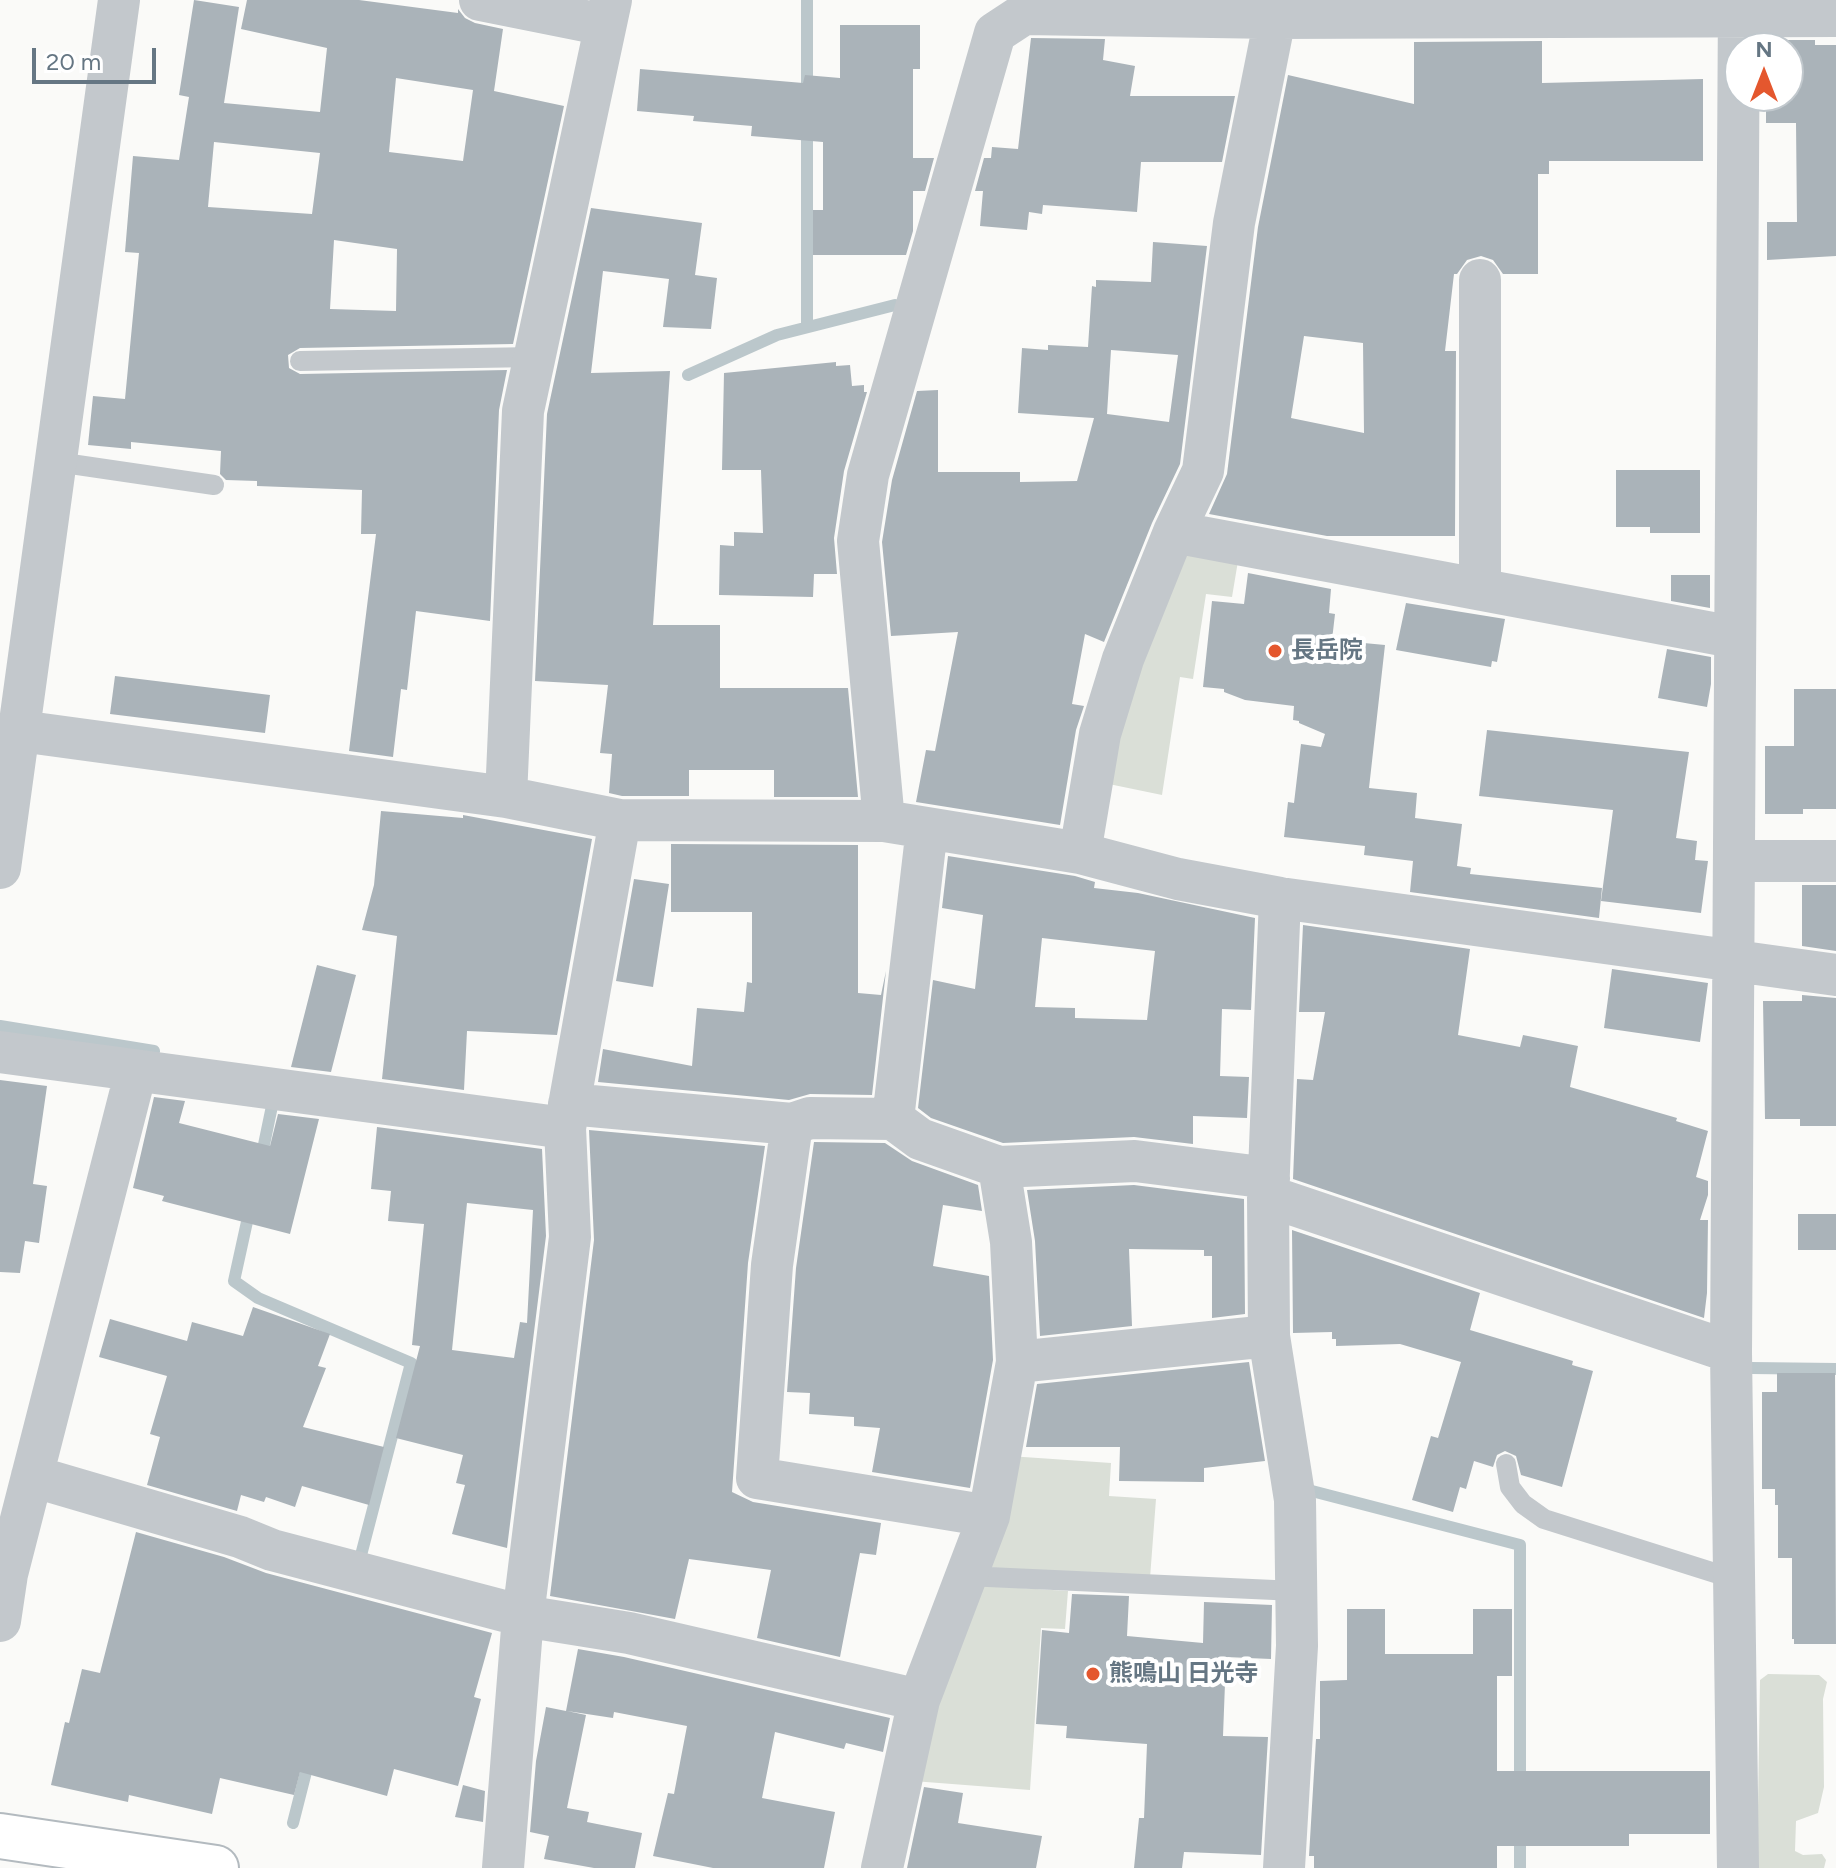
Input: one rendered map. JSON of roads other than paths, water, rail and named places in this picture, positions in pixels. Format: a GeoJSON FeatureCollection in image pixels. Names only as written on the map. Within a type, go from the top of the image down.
{"type":"FeatureCollection","features":[{"type":"Feature","properties":{"kind":"main road"},"geometry":{"type":"LineString","coordinates":[[0,1836],[216,1868]]}},
{"type":"Feature","properties":{"kind":"street"},"geometry":{"type":"LineString","coordinates":[[0,868],[119,0]]}},
{"type":"Feature","properties":{"kind":"street"},"geometry":{"type":"LineString","coordinates":[[480,0],[608,13],[523,411],[506,797]]}},
{"type":"Feature","properties":{"kind":"street"},"geometry":{"type":"LineString","coordinates":[[884,821],[858,541],[868,475],[995,33],[1025,7],[1275,18],[1419,8],[1739,9],[1836,16]]}},
{"type":"Feature","properties":{"kind":"street"},"geometry":{"type":"LineString","coordinates":[[1738,1868],[1731,1352],[1739,9]]}},
{"type":"Feature","properties":{"kind":"street"},"geometry":{"type":"LineString","coordinates":[[1080,853],[1100,734],[1123,659],[1174,532],[1203,471],[1234,223],[1275,18]]}},
{"type":"Feature","properties":{"kind":"street"},"geometry":{"type":"LineString","coordinates":[[1480,280],[1480,589]]}},
{"type":"Feature","properties":{"kind":"street"},"geometry":{"type":"LineString","coordinates":[[1174,532],[1733,637]]}},
{"type":"Feature","properties":{"kind":"street"},"geometry":{"type":"LineString","coordinates":[[20,731],[506,797],[620,820],[884,821],[1080,853],[1178,879],[1280,898],[1836,975]]}},
{"type":"Feature","properties":{"kind":"street"},"geometry":{"type":"LineString","coordinates":[[503,1868],[523,1616],[570,1237],[567,1116],[620,820]]}},
{"type":"Feature","properties":{"kind":"street"},"geometry":{"type":"LineString","coordinates":[[893,1119],[927,828]]}},
{"type":"Feature","properties":{"kind":"street"},"geometry":{"type":"LineString","coordinates":[[1734,861],[1836,861]]}},
{"type":"Feature","properties":{"kind":"street"},"geometry":{"type":"LineString","coordinates":[[1280,898],[1269,1187],[1269,1336],[1295,1500],[1297,1646],[1284,1868]]}},
{"type":"Feature","properties":{"kind":"street"},"geometry":{"type":"LineString","coordinates":[[0,1052],[136,1071],[567,1116],[792,1124],[810,1118],[893,1119],[920,1139],[999,1167],[1135,1161],[1269,1187],[1731,1352]]}},
{"type":"Feature","properties":{"kind":"street"},"geometry":{"type":"LineString","coordinates":[[0,1621],[7,1574],[136,1071]]}},
{"type":"Feature","properties":{"kind":"street"},"geometry":{"type":"LineString","coordinates":[[792,1124],[772,1265],[757,1478],[989,1516]]}},
{"type":"Feature","properties":{"kind":"street"},"geometry":{"type":"LineString","coordinates":[[882,1868],[919,1700],[989,1516],[1017,1362],[1011,1242],[999,1167]]}},
{"type":"Feature","properties":{"kind":"street"},"geometry":{"type":"LineString","coordinates":[[1017,1362],[1269,1336]]}},
{"type":"Feature","properties":{"kind":"street"},"geometry":{"type":"LineString","coordinates":[[32,1476],[240,1537],[272,1550],[523,1616],[629,1633],[919,1700]]}},
{"type":"Feature","properties":{"kind":"lane"},"geometry":{"type":"LineString","coordinates":[[300,361],[535,357]]}},
{"type":"Feature","properties":{"kind":"lane"},"geometry":{"type":"LineString","coordinates":[[57,462],[214,485]]}},
{"type":"Feature","properties":{"kind":"lane"},"geometry":{"type":"LineString","coordinates":[[1506,1464],[1510,1487],[1523,1504],[1544,1519],[1734,1579]]}},
{"type":"Feature","properties":{"kind":"lane"},"geometry":{"type":"LineString","coordinates":[[966,1576],[1296,1591]]}},
{"type":"Feature","properties":{"kind":"waterway"},"geometry":{"type":"LineString","coordinates":[[807,0],[807,89]]}},
{"type":"Feature","properties":{"kind":"waterway"},"geometry":{"type":"LineString","coordinates":[[807,127],[807,327]]}},
{"type":"Feature","properties":{"kind":"waterway"},"geometry":{"type":"LineString","coordinates":[[688,375],[777,335],[895,305]]}},
{"type":"Feature","properties":{"kind":"waterway"},"geometry":{"type":"LineString","coordinates":[[0,1026],[154,1051]]}},
{"type":"Feature","properties":{"kind":"waterway"},"geometry":{"type":"LineString","coordinates":[[261,1159],[272,1106]]}},
{"type":"Feature","properties":{"kind":"waterway"},"geometry":{"type":"LineString","coordinates":[[250,1208],[234,1281],[258,1298],[411,1363],[360,1559]]}},
{"type":"Feature","properties":{"kind":"waterway"},"geometry":{"type":"LineString","coordinates":[[1751,1368],[1836,1369]]}},
{"type":"Feature","properties":{"kind":"waterway"},"geometry":{"type":"LineString","coordinates":[[1308,1490],[1520,1545],[1520,1786]]}},
{"type":"Feature","properties":{"kind":"waterway"},"geometry":{"type":"LineString","coordinates":[[293,1823],[309,1760]]}},
{"type":"Feature","properties":{"kind":"waterway"},"geometry":{"type":"LineString","coordinates":[[1520,1833],[1520,1868]]}},
{"type":"Feature","properties":{"kind":"place","name":"長岳院"},"geometry":{"type":"Point","coordinates":[1275,651]}},
{"type":"Feature","properties":{"kind":"place","name":"熊鳴山 日光寺"},"geometry":{"type":"Point","coordinates":[1093,1674]}}]}
